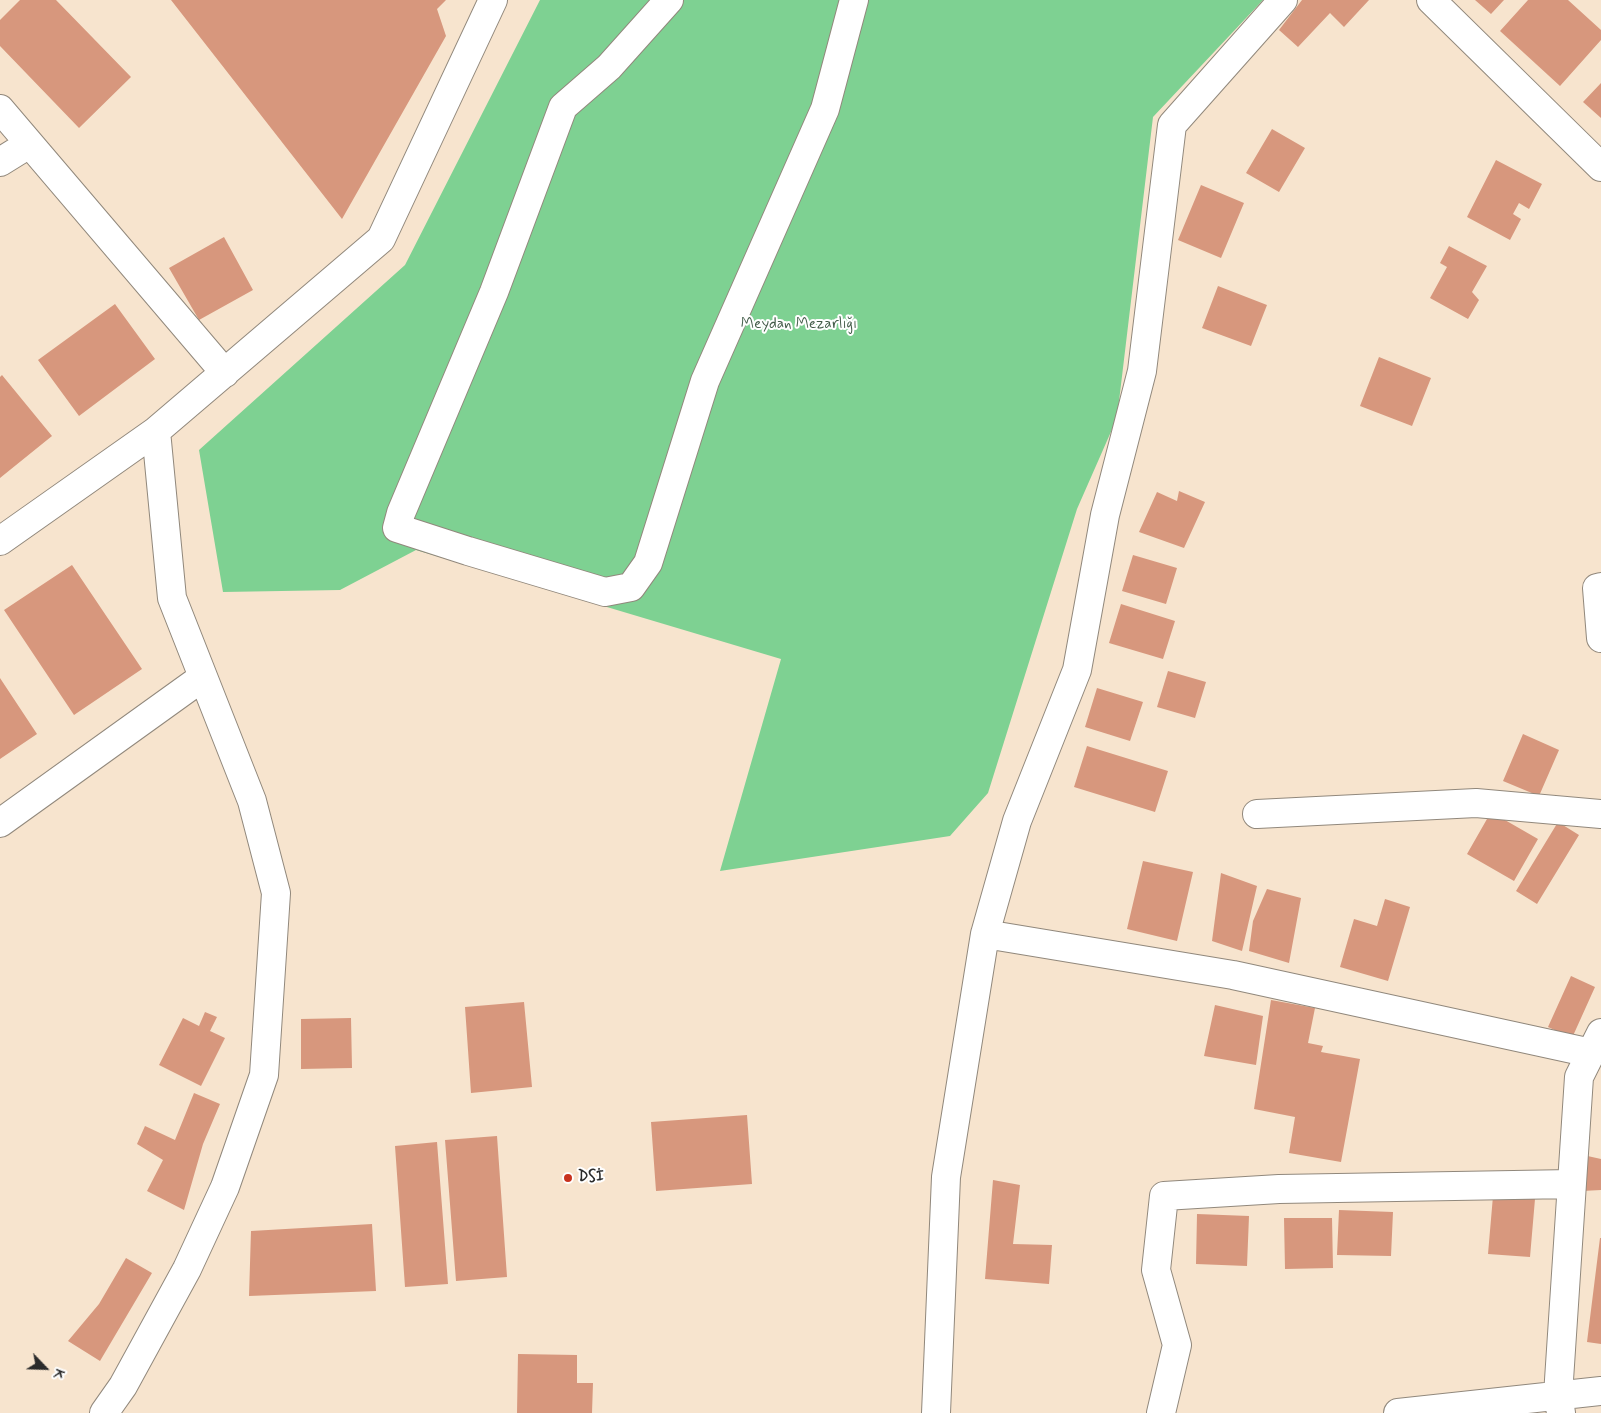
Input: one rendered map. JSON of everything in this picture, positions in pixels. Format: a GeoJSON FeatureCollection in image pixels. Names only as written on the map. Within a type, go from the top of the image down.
{"type":"FeatureCollection","features":[{"type":"Feature","properties":{"kind":"street"},"geometry":{"type":"LineString","coordinates":[[0,541],[156,431],[381,240],[493,0]]}},
{"type":"Feature","properties":{"kind":"street"},"geometry":{"type":"LineString","coordinates":[[669,0],[609,67],[563,107],[494,292],[401,513],[397,528],[605,592],[631,586],[648,563],[705,381],[825,108],[854,0]]}},
{"type":"Feature","properties":{"kind":"street"},"geometry":{"type":"LineString","coordinates":[[936,1413],[946,1177],[985,934],[1016,821],[1077,670],[1105,515],[1142,371],[1172,125],[1283,0]]}},
{"type":"Feature","properties":{"kind":"street"},"geometry":{"type":"LineString","coordinates":[[1431,0],[1601,167]]}},
{"type":"Feature","properties":{"kind":"street"},"geometry":{"type":"LineString","coordinates":[[0,109],[225,373]]}},
{"type":"Feature","properties":{"kind":"street"},"geometry":{"type":"LineString","coordinates":[[0,162],[29,144]]}},
{"type":"Feature","properties":{"kind":"street"},"geometry":{"type":"LineString","coordinates":[[104,1413],[123,1386],[188,1270],[225,1187],[264,1075],[276,893],[252,801],[172,598],[156,431]]}},
{"type":"Feature","properties":{"kind":"street"},"geometry":{"type":"LineString","coordinates":[[1601,587],[1597,588],[1601,638]]}},
{"type":"Feature","properties":{"kind":"street"},"geometry":{"type":"LineString","coordinates":[[0,823],[203,677]]}},
{"type":"Feature","properties":{"kind":"street"},"geometry":{"type":"LineString","coordinates":[[1257,814],[1476,803],[1601,814]]}},
{"type":"Feature","properties":{"kind":"street"},"geometry":{"type":"LineString","coordinates":[[985,934],[1233,975],[1596,1043],[1579,1077],[1560,1404]]}},
{"type":"Feature","properties":{"kind":"street"},"geometry":{"type":"LineString","coordinates":[[1161,1413],[1177,1345],[1156,1270],[1164,1196],[1279,1189],[1572,1184]]}},
{"type":"Feature","properties":{"kind":"street"},"geometry":{"type":"LineString","coordinates":[[1398,1413],[1560,1404],[1601,1390]]}},
{"type":"Feature","properties":{"kind":"green space","name":"Meydan Mezarlığı"},"geometry":{"type":"Polygon","coordinates":[[[540,0],[1263,0],[1153,117],[1117,418],[1077,509],[988,793],[950,836],[720,871],[781,659],[416,550],[340,590],[223,592],[199,450],[405,265],[540,0]]]}},
{"type":"Feature","properties":{"kind":"building"},"geometry":{"type":"Polygon","coordinates":[[[20,0],[56,0],[131,77],[79,128],[0,46],[0,20],[20,0]]]}},
{"type":"Feature","properties":{"kind":"building"},"geometry":{"type":"Polygon","coordinates":[[[171,0],[446,0],[437,9],[446,36],[342,219],[171,0]]]}},
{"type":"Feature","properties":{"kind":"building"},"geometry":{"type":"Polygon","coordinates":[[[1302,0],[1369,0],[1344,27],[1330,13],[1298,47],[1279,30],[1302,0]]]}},
{"type":"Feature","properties":{"kind":"building"},"geometry":{"type":"Polygon","coordinates":[[[1475,0],[1504,0],[1491,14],[1475,0]]]}},
{"type":"Feature","properties":{"kind":"building"},"geometry":{"type":"Polygon","coordinates":[[[1528,0],[1568,0],[1601,30],[1601,40],[1560,86],[1500,31],[1528,0]]]}},
{"type":"Feature","properties":{"kind":"building"},"geometry":{"type":"Polygon","coordinates":[[[1601,83],[1601,118],[1583,102],[1601,83]]]}},
{"type":"Feature","properties":{"kind":"building"},"geometry":{"type":"Polygon","coordinates":[[[1272,129],[1305,148],[1279,192],[1246,173],[1272,129]]]}},
{"type":"Feature","properties":{"kind":"building"},"geometry":{"type":"Polygon","coordinates":[[[1496,160],[1542,184],[1529,209],[1519,203],[1513,214],[1521,219],[1510,240],[1467,217],[1496,160]]]}},
{"type":"Feature","properties":{"kind":"building"},"geometry":{"type":"Polygon","coordinates":[[[1201,185],[1244,203],[1221,258],[1178,240],[1201,185]]]}},
{"type":"Feature","properties":{"kind":"building"},"geometry":{"type":"Polygon","coordinates":[[[224,237],[253,290],[199,320],[169,268],[224,237]]]}},
{"type":"Feature","properties":{"kind":"building"},"geometry":{"type":"Polygon","coordinates":[[[1449,246],[1487,266],[1472,292],[1479,300],[1468,319],[1430,298],[1447,267],[1440,263],[1449,246]]]}},
{"type":"Feature","properties":{"kind":"building"},"geometry":{"type":"Polygon","coordinates":[[[1218,286],[1267,305],[1251,346],[1202,328],[1218,286]]]}},
{"type":"Feature","properties":{"kind":"building"},"geometry":{"type":"Polygon","coordinates":[[[115,304],[155,359],[79,416],[38,360],[115,304]]]}},
{"type":"Feature","properties":{"kind":"building"},"geometry":{"type":"Polygon","coordinates":[[[1379,357],[1431,378],[1412,426],[1360,406],[1379,357]]]}},
{"type":"Feature","properties":{"kind":"building"},"geometry":{"type":"Polygon","coordinates":[[[2,375],[52,436],[0,478],[0,377],[2,375]]]}},
{"type":"Feature","properties":{"kind":"building"},"geometry":{"type":"Polygon","coordinates":[[[1179,491],[1205,502],[1184,548],[1139,532],[1157,492],[1177,501],[1179,491]]]}},
{"type":"Feature","properties":{"kind":"building"},"geometry":{"type":"Polygon","coordinates":[[[1133,555],[1177,568],[1166,604],[1122,591],[1133,555]]]}},
{"type":"Feature","properties":{"kind":"building"},"geometry":{"type":"Polygon","coordinates":[[[72,565],[142,669],[74,715],[4,610],[72,565]]]}},
{"type":"Feature","properties":{"kind":"building"},"geometry":{"type":"Polygon","coordinates":[[[1121,604],[1175,621],[1163,659],[1109,643],[1121,604]]]}},
{"type":"Feature","properties":{"kind":"building"},"geometry":{"type":"Polygon","coordinates":[[[1168,671],[1206,682],[1195,718],[1157,707],[1168,671]]]}},
{"type":"Feature","properties":{"kind":"building"},"geometry":{"type":"Polygon","coordinates":[[[0,678],[37,734],[0,759],[0,678]]]}},
{"type":"Feature","properties":{"kind":"building"},"geometry":{"type":"Polygon","coordinates":[[[1097,688],[1143,702],[1130,741],[1085,727],[1097,688]]]}},
{"type":"Feature","properties":{"kind":"building"},"geometry":{"type":"Polygon","coordinates":[[[1523,734],[1559,750],[1539,796],[1503,781],[1523,734]]]}},
{"type":"Feature","properties":{"kind":"building"},"geometry":{"type":"Polygon","coordinates":[[[1087,746],[1168,771],[1155,812],[1074,787],[1087,746]]]}},
{"type":"Feature","properties":{"kind":"building"},"geometry":{"type":"Polygon","coordinates":[[[1491,812],[1538,839],[1514,881],[1467,854],[1491,812]]]}},
{"type":"Feature","properties":{"kind":"building"},"geometry":{"type":"Polygon","coordinates":[[[1558,822],[1579,835],[1537,904],[1516,891],[1558,822]]]}},
{"type":"Feature","properties":{"kind":"building"},"geometry":{"type":"Polygon","coordinates":[[[1143,861],[1193,872],[1177,941],[1127,929],[1143,861]]]}},
{"type":"Feature","properties":{"kind":"building"},"geometry":{"type":"Polygon","coordinates":[[[1221,873],[1257,886],[1242,951],[1212,941],[1221,873]]]}},
{"type":"Feature","properties":{"kind":"building"},"geometry":{"type":"Polygon","coordinates":[[[1267,889],[1301,898],[1289,963],[1249,951],[1253,921],[1267,889]]]}},
{"type":"Feature","properties":{"kind":"building"},"geometry":{"type":"Polygon","coordinates":[[[1385,899],[1410,907],[1388,981],[1340,967],[1354,919],[1377,926],[1385,899]]]}},
{"type":"Feature","properties":{"kind":"building"},"geometry":{"type":"Polygon","coordinates":[[[1571,976],[1595,987],[1572,1038],[1548,1027],[1571,976]]]}},
{"type":"Feature","properties":{"kind":"building"},"geometry":{"type":"Polygon","coordinates":[[[1271,1000],[1315,1008],[1308,1043],[1323,1046],[1321,1052],[1360,1059],[1341,1162],[1289,1153],[1295,1117],[1254,1109],[1271,1000]]]}},
{"type":"Feature","properties":{"kind":"building"},"geometry":{"type":"Polygon","coordinates":[[[524,1002],[532,1087],[471,1093],[465,1007],[524,1002]]]}},
{"type":"Feature","properties":{"kind":"building"},"geometry":{"type":"Polygon","coordinates":[[[1215,1005],[1263,1016],[1256,1065],[1204,1056],[1215,1005]]]}},
{"type":"Feature","properties":{"kind":"building"},"geometry":{"type":"Polygon","coordinates":[[[205,1012],[217,1017],[210,1031],[225,1038],[201,1086],[159,1065],[183,1018],[199,1026],[205,1012]]]}},
{"type":"Feature","properties":{"kind":"building"},"geometry":{"type":"Polygon","coordinates":[[[351,1018],[352,1068],[301,1069],[301,1019],[351,1018]]]}},
{"type":"Feature","properties":{"kind":"building"},"geometry":{"type":"Polygon","coordinates":[[[194,1093],[220,1104],[203,1144],[184,1210],[147,1191],[163,1160],[137,1144],[145,1126],[175,1140],[194,1093]]]}},
{"type":"Feature","properties":{"kind":"building"},"geometry":{"type":"Polygon","coordinates":[[[747,1115],[752,1184],[656,1191],[651,1122],[747,1115]]]}},
{"type":"Feature","properties":{"kind":"building"},"geometry":{"type":"Polygon","coordinates":[[[497,1136],[507,1277],[456,1281],[445,1140],[497,1136]]]}},
{"type":"Feature","properties":{"kind":"building"},"geometry":{"type":"Polygon","coordinates":[[[437,1142],[448,1284],[405,1287],[395,1146],[437,1142]]]}},
{"type":"Feature","properties":{"kind":"building"},"geometry":{"type":"Polygon","coordinates":[[[1583,1155],[1601,1159],[1601,1190],[1582,1191],[1583,1155]]]}},
{"type":"Feature","properties":{"kind":"building"},"geometry":{"type":"Polygon","coordinates":[[[993,1180],[1020,1185],[1013,1244],[1052,1245],[1049,1284],[985,1279],[993,1180]]]}},
{"type":"Feature","properties":{"kind":"building"},"geometry":{"type":"Polygon","coordinates":[[[1493,1196],[1535,1199],[1530,1257],[1488,1254],[1493,1196]]]}},
{"type":"Feature","properties":{"kind":"building"},"geometry":{"type":"Polygon","coordinates":[[[1339,1210],[1393,1212],[1391,1256],[1337,1255],[1339,1210]]]}},
{"type":"Feature","properties":{"kind":"building"},"geometry":{"type":"Polygon","coordinates":[[[1197,1214],[1249,1216],[1247,1266],[1196,1264],[1197,1214]]]}},
{"type":"Feature","properties":{"kind":"building"},"geometry":{"type":"Polygon","coordinates":[[[1284,1218],[1332,1218],[1333,1268],[1285,1269],[1284,1218]]]}},
{"type":"Feature","properties":{"kind":"building"},"geometry":{"type":"Polygon","coordinates":[[[372,1224],[376,1291],[249,1296],[251,1231],[372,1224]]]}},
{"type":"Feature","properties":{"kind":"building"},"geometry":{"type":"Polygon","coordinates":[[[1601,1238],[1601,1344],[1587,1342],[1601,1238]]]}},
{"type":"Feature","properties":{"kind":"building"},"geometry":{"type":"Polygon","coordinates":[[[126,1258],[152,1273],[100,1361],[68,1341],[99,1304],[126,1258]]]}},
{"type":"Feature","properties":{"kind":"building"},"geometry":{"type":"Polygon","coordinates":[[[518,1354],[577,1355],[577,1383],[593,1383],[592,1413],[517,1413],[518,1354]]]}},
{"type":"Feature","properties":{"kind":"place","name":"DSİ"},"geometry":{"type":"Point","coordinates":[568,1178]}}]}
